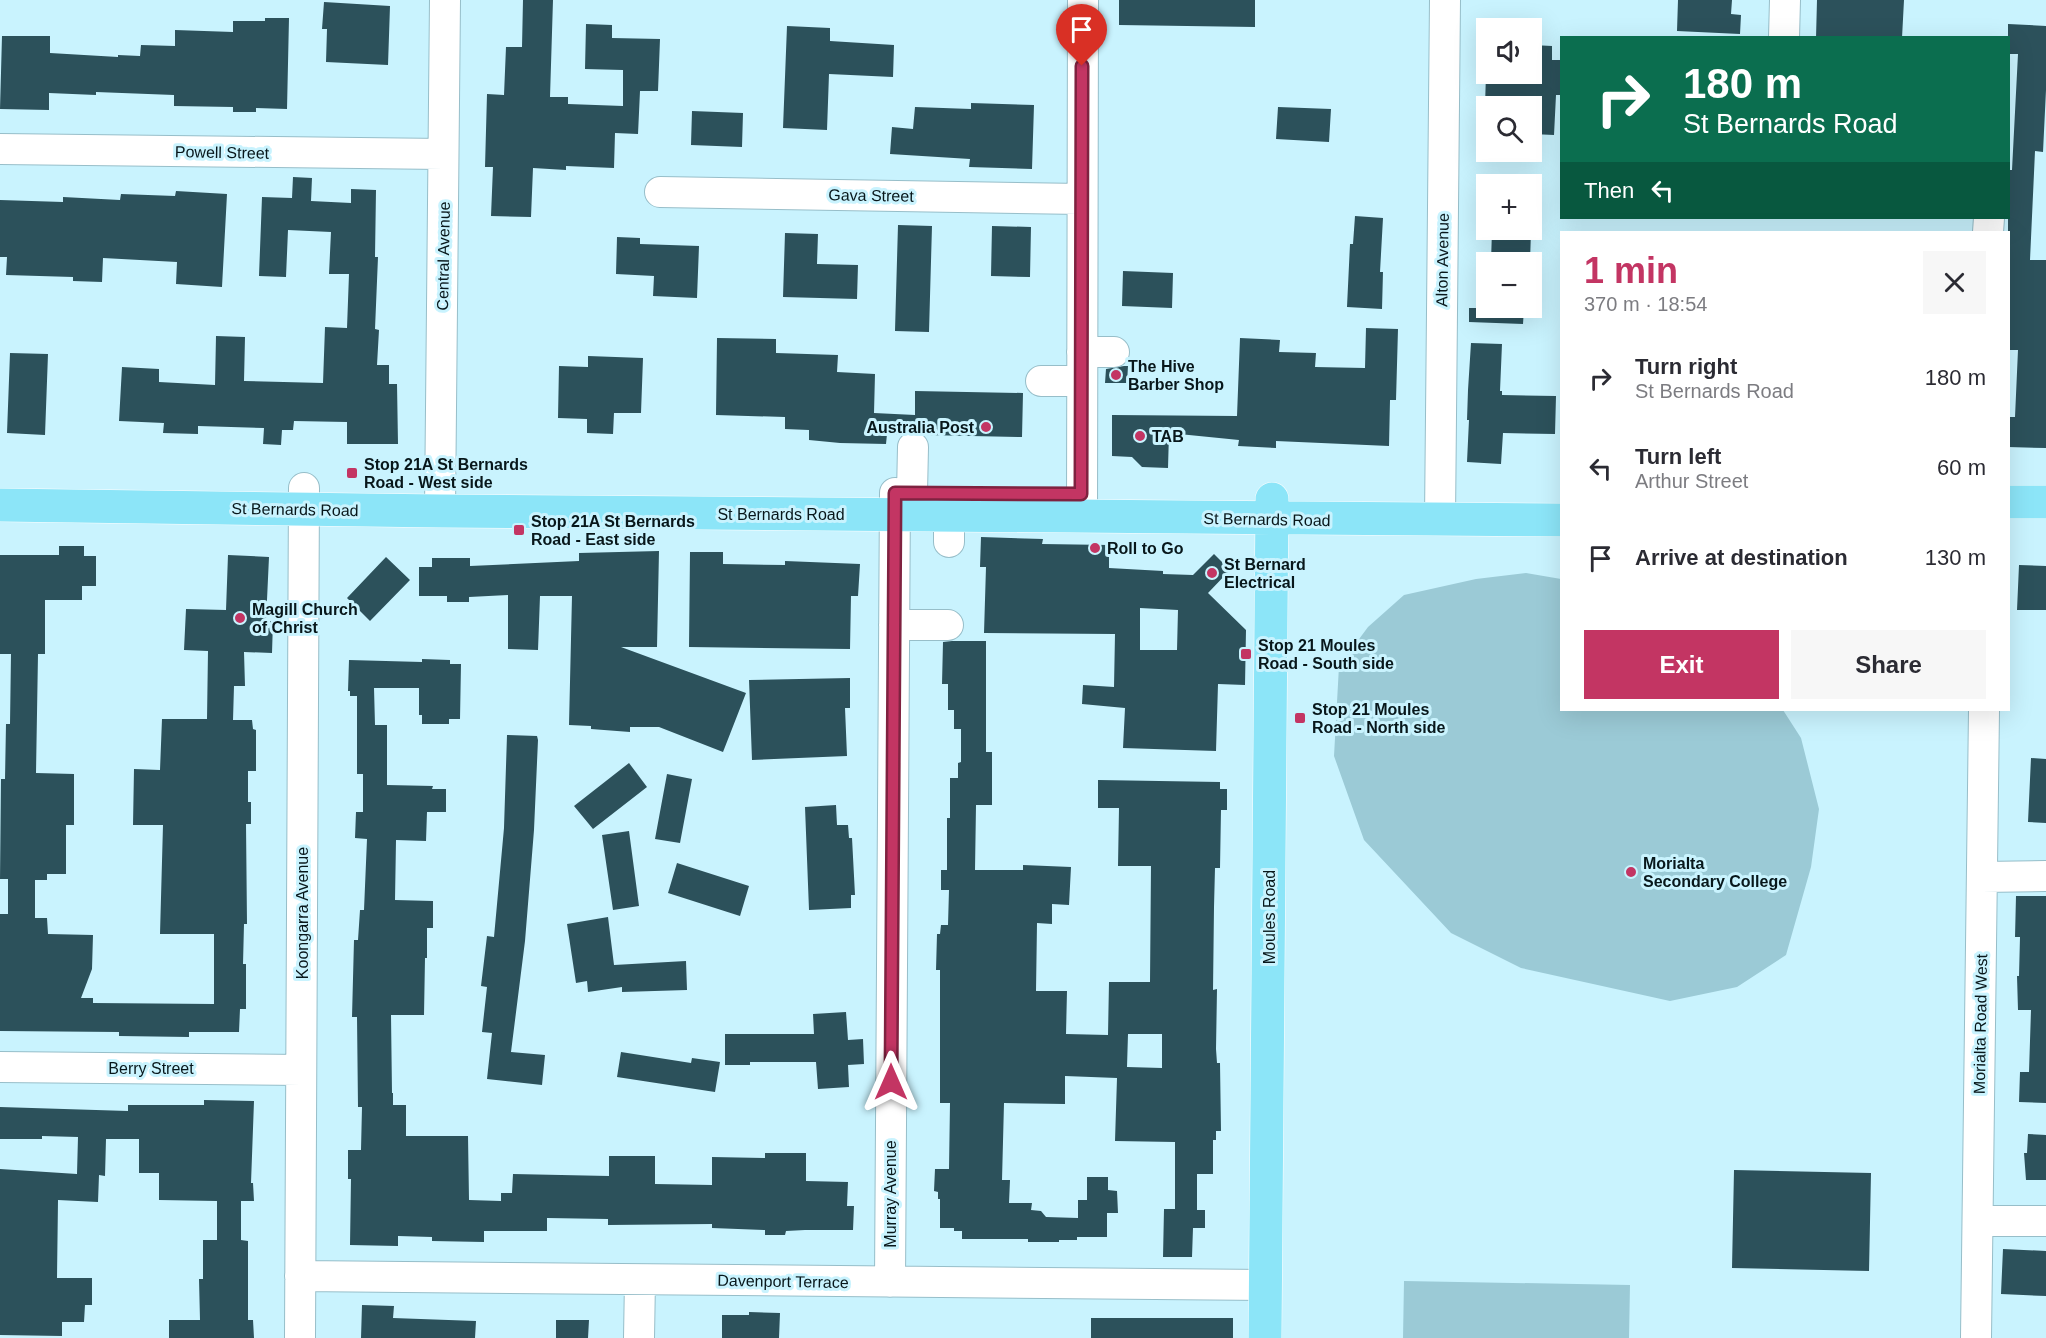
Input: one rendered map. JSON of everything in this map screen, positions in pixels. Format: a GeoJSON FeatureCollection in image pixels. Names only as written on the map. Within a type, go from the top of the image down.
{"type":"FeatureCollection","features":[{"type":"Feature","properties":{"kind":"main road","name":"St Bernards Road"},"geometry":{"type":"LineString","coordinates":[[0,484],[304,499]]}},
{"type":"Feature","properties":{"kind":"main road","name":"St Bernards Road"},"geometry":{"type":"LineString","coordinates":[[0,505],[304,499],[900,501],[1440,509],[1560,500]]}},
{"type":"Feature","properties":{"kind":"main road","name":"St Bernards Road"},"geometry":{"type":"LineString","coordinates":[[900,501],[949,529],[1081,505]]}},
{"type":"Feature","properties":{"kind":"main road"},"geometry":{"type":"LineString","coordinates":[[2010,502],[2046,502]]}},
{"type":"Feature","properties":{"kind":"main road","name":"Moules Road"},"geometry":{"type":"LineString","coordinates":[[1265,1338],[1272,508]]}},
{"type":"Feature","properties":{"kind":"main road","name":"St Bernards Road"},"geometry":{"type":"LineString","coordinates":[[1440,509],[1560,520]]}},
{"type":"Feature","properties":{"kind":"main road"},"geometry":{"type":"LineString","coordinates":[[2010,523],[2046,523]]}},
{"type":"Feature","properties":{"kind":"street","name":"Central Avenue"},"geometry":{"type":"LineString","coordinates":[[440,500],[445,0]]}},
{"type":"Feature","properties":{"kind":"street"},"geometry":{"type":"LineString","coordinates":[[1081,505],[1083,0]]}},
{"type":"Feature","properties":{"kind":"street","name":"Alton Avenue"},"geometry":{"type":"LineString","coordinates":[[1440,509],[1445,0]]}},
{"type":"Feature","properties":{"kind":"street"},"geometry":{"type":"LineString","coordinates":[[1784,36],[1785,0]]}},
{"type":"Feature","properties":{"kind":"street","name":"Powell Street"},"geometry":{"type":"LineString","coordinates":[[0,148],[443,154]]}},
{"type":"Feature","properties":{"kind":"street","name":"Gava Street"},"geometry":{"type":"LineString","coordinates":[[660,192],[1082,199]]}},
{"type":"Feature","properties":{"kind":"street"},"geometry":{"type":"LineString","coordinates":[[1041,381],[1082,367],[1114,352]]}},
{"type":"Feature","properties":{"kind":"street","name":"Murray Avenue"},"geometry":{"type":"LineString","coordinates":[[890,1282],[894,625],[900,501],[913,447]]}},
{"type":"Feature","properties":{"kind":"street","name":"Koongarra Avenue"},"geometry":{"type":"LineString","coordinates":[[300,1338],[304,499]]}},
{"type":"Feature","properties":{"kind":"street"},"geometry":{"type":"LineString","coordinates":[[894,625],[948,625]]}},
{"type":"Feature","properties":{"kind":"street","name":"Morialta Road West"},"geometry":{"type":"LineString","coordinates":[[1976,1338],[1984,711]]}},
{"type":"Feature","properties":{"kind":"street"},"geometry":{"type":"LineString","coordinates":[[1982,877],[2046,876]]}},
{"type":"Feature","properties":{"kind":"street","name":"Berry Street"},"geometry":{"type":"LineString","coordinates":[[0,1067],[301,1070]]}},
{"type":"Feature","properties":{"kind":"street"},"geometry":{"type":"LineString","coordinates":[[1978,1221],[2046,1221]]}},
{"type":"Feature","properties":{"kind":"street","name":"Davenport Terrace"},"geometry":{"type":"LineString","coordinates":[[300,1276],[1266,1285]]}},
{"type":"Feature","properties":{"kind":"street"},"geometry":{"type":"LineString","coordinates":[[639,1338],[640,1280]]}},
{"type":"Feature","properties":{"kind":"shaded area"},"geometry":{"type":"Polygon","coordinates":[[[1526,573],[1560,579],[1560,711],[1784,711],[1801,738],[1819,809],[1811,867],[1786,955],[1737,987],[1670,1001],[1521,968],[1451,933],[1364,840],[1334,756],[1339,666],[1368,627],[1404,595],[1476,579],[1526,573]]]}},
{"type":"Feature","properties":{"kind":"shaded area"},"geometry":{"type":"Polygon","coordinates":[[[1404,1281],[1630,1285],[1629,1338],[1403,1338],[1404,1281]]]}},
{"type":"Feature","properties":{"kind":"building"},"geometry":{"type":"Polygon","coordinates":[[[523,0],[553,0],[550,97],[568,97],[568,104],[623,106],[623,70],[585,69],[586,24],[612,25],[612,38],[660,39],[658,91],[640,91],[638,134],[615,133],[614,168],[566,166],[566,170],[533,168],[531,217],[491,216],[493,167],[485,167],[487,94],[504,95],[506,47],[522,47],[523,0]]]}},
{"type":"Feature","properties":{"kind":"building"},"geometry":{"type":"Polygon","coordinates":[[[1119,0],[1255,0],[1255,27],[1119,25],[1119,0]]]}},
{"type":"Feature","properties":{"kind":"building"},"geometry":{"type":"Polygon","coordinates":[[[1678,0],[1732,0],[1731,14],[1741,15],[1740,34],[1677,31],[1678,0]]]}},
{"type":"Feature","properties":{"kind":"building"},"geometry":{"type":"Polygon","coordinates":[[[1817,0],[1904,0],[1902,36],[1816,36],[1817,0]]]}},
{"type":"Feature","properties":{"kind":"building"},"geometry":{"type":"Polygon","coordinates":[[[324,2],[390,6],[388,65],[326,62],[327,29],[322,29],[324,2]]]}},
{"type":"Feature","properties":{"kind":"building"},"geometry":{"type":"Polygon","coordinates":[[[265,18],[289,18],[287,109],[256,108],[256,112],[233,112],[233,107],[174,106],[174,95],[96,92],[96,95],[49,93],[49,110],[0,109],[2,36],[50,36],[50,53],[140,56],[141,45],[175,46],[175,30],[233,32],[233,21],[265,21],[265,18]]]}},
{"type":"Feature","properties":{"kind":"building"},"geometry":{"type":"Polygon","coordinates":[[[2008,24],[2046,26],[2043,152],[2035,151],[2030,260],[2046,260],[2046,448],[2010,447],[2010,417],[2015,417],[2018,350],[2010,350],[2010,231],[2008,231],[2008,219],[2010,219],[2010,170],[2012,170],[2018,54],[2010,54],[2010,36],[2008,36],[2008,24]]]}},
{"type":"Feature","properties":{"kind":"building"},"geometry":{"type":"Polygon","coordinates":[[[787,26],[830,28],[830,41],[894,45],[893,77],[829,74],[827,130],[783,128],[787,26]]]}},
{"type":"Feature","properties":{"kind":"building"},"geometry":{"type":"Polygon","coordinates":[[[1542,46],[1552,46],[1552,60],[1560,60],[1560,95],[1556,95],[1554,135],[1542,134],[1542,96],[1485,96],[1486,84],[1542,84],[1542,46]]]}},
{"type":"Feature","properties":{"kind":"building"},"geometry":{"type":"Polygon","coordinates":[[[971,103],[1034,105],[1032,169],[969,167],[970,159],[890,154],[892,127],[913,129],[915,107],[971,109],[971,103]]]}},
{"type":"Feature","properties":{"kind":"building"},"geometry":{"type":"Polygon","coordinates":[[[1278,107],[1331,109],[1329,142],[1276,139],[1278,107]]]}},
{"type":"Feature","properties":{"kind":"building"},"geometry":{"type":"Polygon","coordinates":[[[692,111],[743,113],[742,147],[691,145],[692,111]]]}},
{"type":"Feature","properties":{"kind":"building"},"geometry":{"type":"Polygon","coordinates":[[[293,177],[312,178],[311,201],[351,203],[351,189],[376,190],[375,257],[378,257],[375,329],[379,330],[377,365],[389,365],[389,384],[397,384],[398,444],[347,444],[347,422],[294,421],[293,430],[282,430],[281,445],[263,444],[264,428],[198,426],[198,434],[163,433],[164,423],[119,421],[122,367],[159,369],[159,382],[215,385],[216,336],[245,337],[244,381],[323,383],[325,327],[347,328],[349,274],[329,274],[331,232],[288,230],[286,277],[259,276],[262,197],[292,198],[293,177]]]}},
{"type":"Feature","properties":{"kind":"building"},"geometry":{"type":"Polygon","coordinates":[[[176,191],[227,194],[222,287],[176,284],[177,262],[103,258],[102,282],[73,281],[73,277],[6,275],[7,257],[0,257],[0,200],[63,202],[63,197],[120,200],[121,194],[175,196],[176,191]]]}},
{"type":"Feature","properties":{"kind":"building"},"geometry":{"type":"Polygon","coordinates":[[[1355,216],[1383,218],[1380,272],[1383,272],[1382,309],[1347,307],[1350,244],[1353,244],[1355,216]]]}},
{"type":"Feature","properties":{"kind":"building"},"geometry":{"type":"Polygon","coordinates":[[[898,225],[932,226],[929,332],[895,331],[898,225]]]}},
{"type":"Feature","properties":{"kind":"building"},"geometry":{"type":"Polygon","coordinates":[[[992,226],[1031,227],[1030,277],[991,276],[992,226]]]}},
{"type":"Feature","properties":{"kind":"building"},"geometry":{"type":"Polygon","coordinates":[[[785,233],[818,234],[817,264],[858,265],[857,299],[783,297],[785,233]]]}},
{"type":"Feature","properties":{"kind":"building"},"geometry":{"type":"Polygon","coordinates":[[[617,237],[640,238],[640,244],[699,246],[697,298],[653,296],[654,276],[616,274],[617,237]]]}},
{"type":"Feature","properties":{"kind":"building"},"geometry":{"type":"Polygon","coordinates":[[[1492,240],[1531,240],[1530,252],[1491,252],[1492,240]]]}},
{"type":"Feature","properties":{"kind":"building"},"geometry":{"type":"Polygon","coordinates":[[[1123,271],[1173,273],[1172,308],[1122,306],[1123,271]]]}},
{"type":"Feature","properties":{"kind":"building"},"geometry":{"type":"Polygon","coordinates":[[[1469,308],[1476,308],[1476,318],[1523,318],[1523,324],[1469,322],[1469,308]]]}},
{"type":"Feature","properties":{"kind":"building"},"geometry":{"type":"Polygon","coordinates":[[[1366,328],[1398,329],[1396,400],[1390,400],[1389,446],[1276,441],[1276,448],[1238,446],[1239,440],[1169,433],[1168,468],[1142,467],[1132,457],[1112,456],[1112,415],[1237,416],[1240,338],[1280,340],[1279,352],[1316,353],[1315,367],[1365,368],[1366,328]]]}},
{"type":"Feature","properties":{"kind":"building"},"geometry":{"type":"Polygon","coordinates":[[[717,338],[776,339],[776,353],[838,355],[837,372],[875,374],[874,413],[915,415],[915,391],[1023,393],[1022,437],[925,435],[913,430],[902,435],[887,434],[886,444],[840,443],[809,440],[809,430],[785,429],[785,417],[716,415],[717,338]]]}},
{"type":"Feature","properties":{"kind":"building"},"geometry":{"type":"Polygon","coordinates":[[[1471,343],[1502,344],[1500,391],[1502,395],[1556,396],[1555,434],[1503,433],[1501,464],[1467,462],[1471,343]]]}},
{"type":"Feature","properties":{"kind":"building"},"geometry":{"type":"Polygon","coordinates":[[[10,353],[48,354],[45,435],[7,433],[10,353]]]}},
{"type":"Feature","properties":{"kind":"building"},"geometry":{"type":"Polygon","coordinates":[[[588,356],[643,358],[641,413],[614,413],[613,434],[587,433],[587,419],[558,418],[559,366],[588,367],[588,356]]]}},
{"type":"Feature","properties":{"kind":"building"},"geometry":{"type":"Polygon","coordinates":[[[1128,366],[1127,383],[1105,383],[1106,369],[1128,366]]]}},
{"type":"Feature","properties":{"kind":"building"},"geometry":{"type":"Polygon","coordinates":[[[981,537],[1043,539],[1042,544],[1109,545],[1109,568],[1163,571],[1163,574],[1193,575],[1214,554],[1230,570],[1208,593],[1246,630],[1245,685],[1218,684],[1216,751],[1123,748],[1125,708],[1082,704],[1083,685],[1114,687],[1115,634],[984,633],[986,567],[980,567],[981,537]],[[1140,608],[1140,650],[1177,650],[1178,610],[1140,608]]]}},
{"type":"Feature","properties":{"kind":"building"},"geometry":{"type":"Polygon","coordinates":[[[59,546],[84,546],[84,556],[96,556],[96,586],[82,586],[82,600],[45,600],[45,654],[38,654],[36,773],[74,774],[74,825],[66,825],[66,874],[47,874],[47,880],[35,880],[35,918],[47,918],[48,934],[93,935],[92,969],[81,998],[93,998],[93,1003],[214,1004],[214,934],[160,934],[163,825],[133,825],[134,769],[160,770],[162,719],[207,719],[208,651],[184,650],[186,609],[226,610],[228,555],[269,557],[266,621],[273,621],[272,653],[244,652],[245,686],[234,686],[233,720],[252,720],[253,729],[256,730],[256,771],[248,771],[251,824],[246,824],[247,924],[244,924],[243,964],[246,964],[246,1009],[240,1009],[239,1032],[189,1032],[189,1037],[119,1036],[119,1032],[0,1031],[0,914],[8,914],[8,879],[0,879],[1,779],[5,779],[6,724],[10,724],[11,654],[0,654],[0,555],[59,555],[59,546]]]}},
{"type":"Feature","properties":{"kind":"building"},"geometry":{"type":"Polygon","coordinates":[[[659,551],[657,647],[621,647],[746,693],[723,752],[659,727],[630,727],[630,732],[569,725],[572,596],[540,596],[538,650],[508,649],[508,595],[469,597],[469,602],[447,602],[447,596],[419,596],[419,567],[432,567],[432,558],[470,558],[470,566],[579,561],[579,553],[659,551]]]}},
{"type":"Feature","properties":{"kind":"building"},"geometry":{"type":"Polygon","coordinates":[[[690,552],[723,552],[723,564],[785,565],[785,561],[860,564],[858,596],[851,596],[850,649],[689,647],[690,552]]]}},
{"type":"Feature","properties":{"kind":"building"},"geometry":{"type":"Polygon","coordinates":[[[386,557],[410,580],[370,621],[347,598],[386,557]]]}},
{"type":"Feature","properties":{"kind":"building"},"geometry":{"type":"Polygon","coordinates":[[[2019,565],[2046,566],[2046,610],[2017,610],[2019,565]]]}},
{"type":"Feature","properties":{"kind":"building"},"geometry":{"type":"Polygon","coordinates":[[[986,641],[986,752],[992,752],[992,805],[976,805],[975,870],[1023,870],[1023,865],[1071,867],[1069,905],[1052,904],[1052,924],[1037,923],[1036,991],[1067,991],[1066,1034],[1108,1035],[1109,982],[1150,982],[1151,866],[1118,866],[1119,808],[1098,808],[1098,780],[1220,782],[1220,789],[1227,789],[1227,810],[1221,810],[1220,868],[1215,868],[1214,907],[1213,990],[1217,989],[1216,1049],[1217,1063],[1220,1063],[1221,1131],[1216,1131],[1216,1140],[1213,1140],[1213,1174],[1197,1174],[1197,1210],[1205,1210],[1205,1228],[1193,1228],[1192,1257],[1163,1257],[1164,1209],[1175,1209],[1175,1142],[1115,1141],[1117,1078],[1065,1076],[1065,1104],[1004,1103],[1002,1180],[1010,1180],[1009,1203],[1032,1203],[1031,1210],[1041,1211],[1046,1217],[1078,1218],[1078,1200],[1087,1200],[1087,1177],[1108,1177],[1108,1190],[1117,1191],[1118,1213],[1107,1213],[1107,1237],[1077,1237],[1077,1240],[1059,1240],[1059,1242],[1028,1242],[1028,1239],[962,1239],[962,1231],[954,1231],[954,1228],[940,1228],[940,1199],[938,1199],[938,1192],[934,1191],[935,1169],[949,1169],[950,1103],[940,1103],[940,970],[936,970],[937,934],[940,934],[941,925],[948,925],[949,890],[941,890],[941,870],[947,870],[950,778],[958,778],[958,763],[961,762],[961,729],[954,729],[954,710],[948,710],[948,684],[942,684],[943,642],[986,641]],[[1128,1034],[1127,1067],[1162,1068],[1162,1034],[1128,1034]]]}},
{"type":"Feature","properties":{"kind":"building"},"geometry":{"type":"Polygon","coordinates":[[[422,659],[450,660],[450,664],[461,664],[460,719],[449,719],[449,724],[422,724],[422,715],[419,715],[419,688],[374,688],[375,725],[387,725],[387,785],[433,786],[432,789],[446,789],[446,812],[427,812],[426,841],[396,840],[395,900],[433,901],[433,928],[427,928],[424,1015],[391,1015],[393,1105],[406,1105],[406,1136],[468,1136],[469,1200],[501,1201],[501,1193],[512,1193],[513,1174],[609,1176],[609,1156],[655,1156],[655,1184],[712,1185],[712,1157],[765,1158],[765,1153],[806,1153],[806,1181],[848,1182],[847,1206],[854,1206],[853,1230],[786,1231],[785,1235],[765,1235],[765,1230],[712,1228],[712,1224],[608,1225],[608,1219],[547,1218],[547,1231],[484,1231],[484,1242],[432,1241],[432,1237],[398,1236],[398,1246],[350,1245],[351,1179],[348,1179],[348,1150],[361,1150],[362,1107],[358,1107],[357,1017],[352,1017],[354,940],[358,940],[360,910],[364,910],[367,839],[355,838],[356,812],[363,812],[363,774],[357,774],[357,696],[350,696],[350,691],[348,691],[349,660],[422,662],[422,659]]]}},
{"type":"Feature","properties":{"kind":"building"},"geometry":{"type":"Polygon","coordinates":[[[850,678],[850,708],[845,708],[847,756],[752,760],[749,680],[850,678]]]}},
{"type":"Feature","properties":{"kind":"building"},"geometry":{"type":"Polygon","coordinates":[[[507,735],[537,736],[538,740],[534,830],[525,941],[511,1052],[545,1055],[542,1085],[487,1079],[492,1033],[482,1032],[487,987],[481,986],[487,936],[494,937],[504,828],[507,735]]]}},
{"type":"Feature","properties":{"kind":"building"},"geometry":{"type":"Polygon","coordinates":[[[2031,758],[2046,759],[2046,823],[2028,822],[2031,758]]]}},
{"type":"Feature","properties":{"kind":"building"},"geometry":{"type":"Polygon","coordinates":[[[629,763],[647,787],[593,829],[574,806],[629,763]]]}},
{"type":"Feature","properties":{"kind":"building"},"geometry":{"type":"Polygon","coordinates":[[[667,774],[692,779],[680,843],[655,839],[667,774]]]}},
{"type":"Feature","properties":{"kind":"building"},"geometry":{"type":"Polygon","coordinates":[[[836,805],[837,825],[848,825],[849,838],[852,838],[855,895],[851,895],[851,908],[809,910],[805,807],[836,805]]]}},
{"type":"Feature","properties":{"kind":"building"},"geometry":{"type":"Polygon","coordinates":[[[629,831],[639,906],[613,910],[602,835],[629,831]]]}},
{"type":"Feature","properties":{"kind":"building"},"geometry":{"type":"Polygon","coordinates":[[[677,863],[749,886],[740,916],[668,893],[677,863]]]}},
{"type":"Feature","properties":{"kind":"building"},"geometry":{"type":"Polygon","coordinates":[[[2016,896],[2046,896],[2046,1103],[2019,1102],[2020,1072],[2029,1072],[2031,1010],[2018,1010],[2017,976],[2019,976],[2020,937],[2015,937],[2016,896]]]}},
{"type":"Feature","properties":{"kind":"building"},"geometry":{"type":"Polygon","coordinates":[[[608,917],[614,965],[686,961],[687,990],[622,992],[622,987],[588,992],[587,981],[576,983],[567,924],[608,917]]]}},
{"type":"Feature","properties":{"kind":"building"},"geometry":{"type":"Polygon","coordinates":[[[846,1012],[848,1040],[863,1039],[864,1064],[848,1065],[849,1087],[818,1089],[816,1062],[750,1062],[750,1065],[725,1065],[725,1034],[814,1034],[813,1014],[846,1012]]]}},
{"type":"Feature","properties":{"kind":"building"},"geometry":{"type":"Polygon","coordinates":[[[621,1052],[691,1063],[692,1058],[720,1062],[715,1092],[617,1077],[621,1052]]]}},
{"type":"Feature","properties":{"kind":"building"},"geometry":{"type":"Polygon","coordinates":[[[204,1100],[254,1101],[251,1183],[253,1183],[254,1201],[241,1201],[241,1240],[248,1241],[248,1320],[253,1320],[254,1338],[169,1338],[169,1320],[200,1320],[199,1279],[203,1279],[203,1240],[217,1240],[217,1201],[159,1200],[159,1173],[139,1173],[139,1139],[106,1139],[105,1176],[99,1175],[98,1202],[58,1200],[57,1278],[92,1278],[92,1305],[85,1305],[84,1322],[62,1322],[62,1336],[0,1335],[0,1169],[77,1174],[78,1137],[42,1136],[42,1139],[0,1139],[0,1107],[128,1111],[128,1105],[204,1105],[204,1100]]]}},
{"type":"Feature","properties":{"kind":"building"},"geometry":{"type":"Polygon","coordinates":[[[2028,1134],[2046,1135],[2046,1180],[2026,1180],[2024,1153],[2027,1153],[2028,1134]]]}},
{"type":"Feature","properties":{"kind":"building"},"geometry":{"type":"Polygon","coordinates":[[[1734,1170],[1871,1173],[1869,1271],[1732,1268],[1734,1170]]]}},
{"type":"Feature","properties":{"kind":"building"},"geometry":{"type":"Polygon","coordinates":[[[2003,1249],[2046,1251],[2046,1296],[2001,1294],[2003,1249]]]}},
{"type":"Feature","properties":{"kind":"building"},"geometry":{"type":"Polygon","coordinates":[[[362,1305],[394,1306],[393,1318],[476,1321],[475,1338],[361,1338],[362,1305]]]}},
{"type":"Feature","properties":{"kind":"building"},"geometry":{"type":"Polygon","coordinates":[[[749,1312],[780,1313],[779,1338],[722,1338],[722,1315],[749,1315],[749,1312]]]}},
{"type":"Feature","properties":{"kind":"building"},"geometry":{"type":"Polygon","coordinates":[[[1091,1318],[1233,1318],[1233,1338],[1091,1338],[1091,1318]]]}},
{"type":"Feature","properties":{"kind":"building"},"geometry":{"type":"Polygon","coordinates":[[[556,1320],[589,1320],[588,1338],[556,1338],[556,1320]]]}},
{"type":"Feature","properties":{"kind":"place","name":"The Hive Barber Shop"},"geometry":{"type":"Point","coordinates":[1116,375]}},
{"type":"Feature","properties":{"kind":"place","name":"Australia Post"},"geometry":{"type":"Point","coordinates":[986,427]}},
{"type":"Feature","properties":{"kind":"place","name":"TAB"},"geometry":{"type":"Point","coordinates":[1140,436]}},
{"type":"Feature","properties":{"kind":"place","name":"Stop 21A St Bernards Road - West side"},"geometry":{"type":"Point","coordinates":[352,473]}},
{"type":"Feature","properties":{"kind":"place","name":"Stop 21A St Bernards Road - East side"},"geometry":{"type":"Point","coordinates":[519,530]}},
{"type":"Feature","properties":{"kind":"place","name":"Roll to Go"},"geometry":{"type":"Point","coordinates":[1095,548]}},
{"type":"Feature","properties":{"kind":"place","name":"St Bernard Electrical"},"geometry":{"type":"Point","coordinates":[1212,573]}},
{"type":"Feature","properties":{"kind":"place","name":"Magill Church of Christ"},"geometry":{"type":"Point","coordinates":[240,618]}},
{"type":"Feature","properties":{"kind":"place","name":"Stop 21 Moules Road - South side"},"geometry":{"type":"Point","coordinates":[1246,654]}},
{"type":"Feature","properties":{"kind":"place","name":"Stop 21 Moules Road - North side"},"geometry":{"type":"Point","coordinates":[1300,718]}},
{"type":"Feature","properties":{"kind":"place","name":"Morialta Secondary College"},"geometry":{"type":"Point","coordinates":[1631,872]}},
{"type":"Feature","properties":{"kind":"route"},"geometry":{"type":"LineString","coordinates":[[891,1082],[895,493],[1081,494],[1082,66]]}}]}
